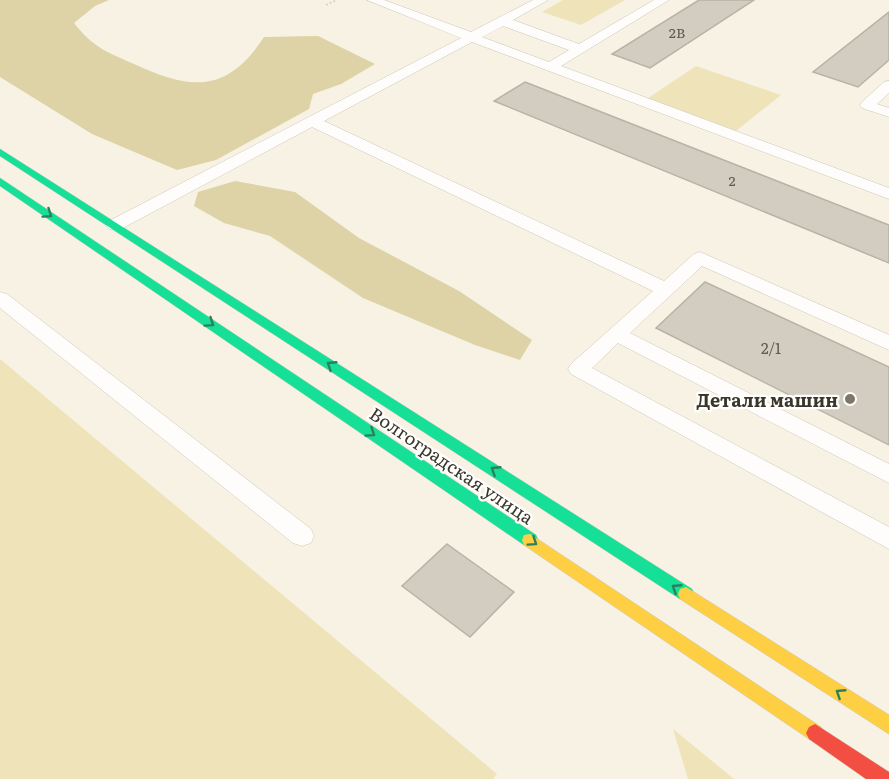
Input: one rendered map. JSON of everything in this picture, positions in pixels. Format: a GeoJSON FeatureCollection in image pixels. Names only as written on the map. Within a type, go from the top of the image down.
{"type":"FeatureCollection","features":[{"type":"Feature","properties":{"kind":"main road","name":"Волгоградская улица"},"geometry":{"type":"LineString","coordinates":[[0,152],[889,725]]}},
{"type":"Feature","properties":{"kind":"main road","name":"Волгоградская улица"},"geometry":{"type":"LineString","coordinates":[[0,181],[883,779]]}},
{"type":"Feature","properties":{"kind":"lane"},"geometry":{"type":"LineString","coordinates":[[373,0],[889,194]]}},
{"type":"Feature","properties":{"kind":"lane"},"geometry":{"type":"LineString","coordinates":[[115,225],[542,0]]}},
{"type":"Feature","properties":{"kind":"lane"},"geometry":{"type":"LineString","coordinates":[[550,67],[663,0]]}},
{"type":"Feature","properties":{"kind":"lane"},"geometry":{"type":"LineString","coordinates":[[502,21],[580,49]]}},
{"type":"Feature","properties":{"kind":"lane"},"geometry":{"type":"LineString","coordinates":[[889,85],[867,105],[889,113]]}},
{"type":"Feature","properties":{"kind":"lane"},"geometry":{"type":"LineString","coordinates":[[312,121],[665,289]]}},
{"type":"Feature","properties":{"kind":"lane"},"geometry":{"type":"LineString","coordinates":[[889,343],[700,258],[578,369],[889,539]]}},
{"type":"Feature","properties":{"kind":"lane"},"geometry":{"type":"LineString","coordinates":[[0,298],[302,536]]}},
{"type":"Feature","properties":{"kind":"lane"},"geometry":{"type":"LineString","coordinates":[[616,334],[889,474]]}},
{"type":"Feature","properties":{"kind":"path"},"geometry":{"type":"LineString","coordinates":[[326,4],[336,0]]}},
{"type":"Feature","properties":{"kind":"shaded area"},"geometry":{"type":"Polygon","coordinates":[[[0,0],[109,0],[95,6],[74,23],[94,44],[108,52],[154,73],[190,82],[206,82],[236,69],[250,56],[264,37],[318,36],[375,64],[341,84],[313,94],[309,109],[216,160],[177,170],[92,134],[0,77],[0,0]]]}},
{"type":"Feature","properties":{"kind":"shaded area"},"geometry":{"type":"Polygon","coordinates":[[[563,0],[625,0],[581,25],[542,12],[563,0]]]}},
{"type":"Feature","properties":{"kind":"shaded area"},"geometry":{"type":"Polygon","coordinates":[[[696,66],[781,95],[736,131],[648,98],[696,66]]]}},
{"type":"Feature","properties":{"kind":"shaded area"},"geometry":{"type":"Polygon","coordinates":[[[235,181],[295,192],[359,238],[459,291],[532,340],[520,360],[475,345],[363,298],[270,236],[224,223],[194,206],[198,192],[235,181]]]}},
{"type":"Feature","properties":{"kind":"shaded area"},"geometry":{"type":"Polygon","coordinates":[[[0,359],[497,774],[493,779],[0,779],[0,359]]]}},
{"type":"Feature","properties":{"kind":"shaded area"},"geometry":{"type":"Polygon","coordinates":[[[673,729],[734,779],[688,779],[673,729]]]}},
{"type":"Feature","properties":{"kind":"building"},"geometry":{"type":"Polygon","coordinates":[[[699,0],[754,0],[650,68],[612,54],[699,0]]]}},
{"type":"Feature","properties":{"kind":"building"},"geometry":{"type":"Polygon","coordinates":[[[889,12],[889,60],[858,87],[813,72],[889,12]]]}},
{"type":"Feature","properties":{"kind":"building"},"geometry":{"type":"Polygon","coordinates":[[[525,82],[889,225],[889,263],[494,101],[525,82]]]}},
{"type":"Feature","properties":{"kind":"building"},"geometry":{"type":"Polygon","coordinates":[[[705,282],[889,367],[889,445],[656,328],[705,282]]]}},
{"type":"Feature","properties":{"kind":"building"},"geometry":{"type":"Polygon","coordinates":[[[447,544],[514,592],[470,637],[402,586],[447,544]]]}},
{"type":"Feature","properties":{"kind":"traffic: fast"},"geometry":{"type":"LineString","coordinates":[[0,152],[686,594]]}},
{"type":"Feature","properties":{"kind":"traffic: fast"},"geometry":{"type":"LineString","coordinates":[[0,181],[530,540]]}},
{"type":"Feature","properties":{"kind":"traffic: slow"},"geometry":{"type":"LineString","coordinates":[[530,540],[815,733]]}},
{"type":"Feature","properties":{"kind":"traffic: slow"},"geometry":{"type":"LineString","coordinates":[[686,594],[889,725]]}},
{"type":"Feature","properties":{"kind":"traffic: jam"},"geometry":{"type":"LineString","coordinates":[[815,733],[883,779]]}},
{"type":"Feature","properties":{"kind":"place","name":"Детали машин"},"geometry":{"type":"Point","coordinates":[850,399]}}]}
